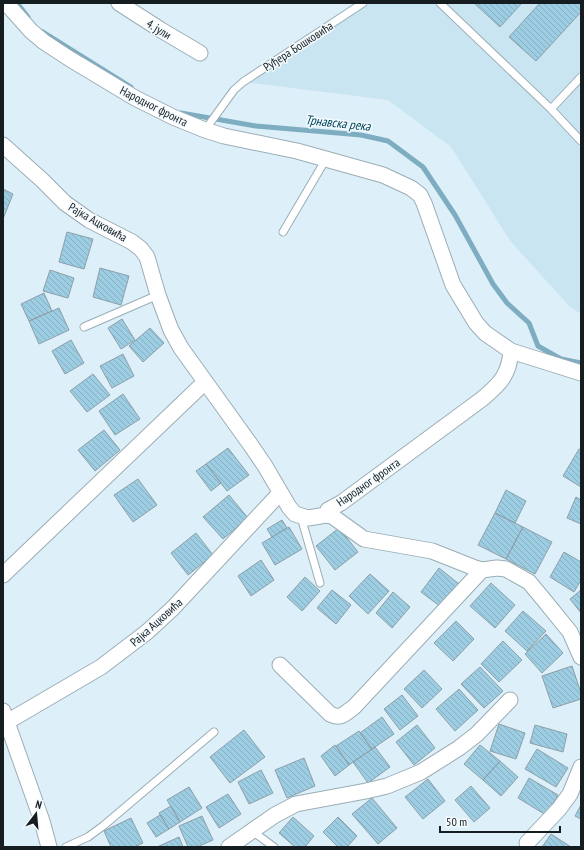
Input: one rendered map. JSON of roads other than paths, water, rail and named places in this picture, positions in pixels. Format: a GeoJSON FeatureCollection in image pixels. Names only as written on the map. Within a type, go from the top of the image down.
{"type":"FeatureCollection","features":[{"type":"Feature","properties":{"kind":"street","name":"Народног фронта"},"geometry":{"type":"LineString","coordinates":[[6,3],[31,31],[44,42],[135,98],[173,117],[207,127],[224,136],[297,150],[395,180],[411,188],[420,195],[424,203],[453,286],[476,323],[485,333],[512,351],[581,373]]}},
{"type":"Feature","properties":{"kind":"street","name":"4. јули"},"geometry":{"type":"LineString","coordinates":[[119,3],[200,53]]}},
{"type":"Feature","properties":{"kind":"street","name":"Рајка Ацковића"},"geometry":{"type":"LineString","coordinates":[[3,145],[65,203],[89,220],[121,236],[141,249],[147,257],[158,295],[171,330],[181,348],[265,466],[289,507],[295,514],[301,517]]}},
{"type":"Feature","properties":{"kind":"street","name":"Народног фронта"},"geometry":{"type":"LineString","coordinates":[[512,351],[507,372],[499,385],[482,400],[341,503],[328,510],[326,515],[337,519],[364,540],[432,551],[482,570],[497,568],[506,569],[529,582],[570,632],[581,657]]}},
{"type":"Feature","properties":{"kind":"street"},"geometry":{"type":"LineString","coordinates":[[3,575],[205,382]]}},
{"type":"Feature","properties":{"kind":"street","name":"Рајка Ацковића"},"geometry":{"type":"LineString","coordinates":[[49,847],[42,820],[5,716],[101,667],[147,632],[174,608],[280,493]]}},
{"type":"Feature","properties":{"kind":"street"},"geometry":{"type":"LineString","coordinates":[[301,517],[314,518],[326,515]]}},
{"type":"Feature","properties":{"kind":"street"},"geometry":{"type":"LineString","coordinates":[[280,665],[330,714],[336,717],[340,716],[354,707],[482,570]]}},
{"type":"Feature","properties":{"kind":"street"},"geometry":{"type":"LineString","coordinates":[[229,847],[275,815],[296,804],[387,786],[422,772],[477,734],[510,700]]}},
{"type":"Feature","properties":{"kind":"street"},"geometry":{"type":"LineString","coordinates":[[527,843],[559,809],[570,794],[581,767]]}},
{"type":"Feature","properties":{"kind":"lane","name":"Руђера Бошковића"},"geometry":{"type":"LineString","coordinates":[[207,127],[234,90],[243,82],[363,3]]}},
{"type":"Feature","properties":{"kind":"lane"},"geometry":{"type":"LineString","coordinates":[[440,3],[551,109],[581,141]]}},
{"type":"Feature","properties":{"kind":"lane"},"geometry":{"type":"LineString","coordinates":[[551,109],[581,77]]}},
{"type":"Feature","properties":{"kind":"lane"},"geometry":{"type":"LineString","coordinates":[[283,232],[327,159]]}},
{"type":"Feature","properties":{"kind":"lane"},"geometry":{"type":"LineString","coordinates":[[84,327],[158,295]]}},
{"type":"Feature","properties":{"kind":"lane"},"geometry":{"type":"LineString","coordinates":[[301,517],[320,583]]}},
{"type":"Feature","properties":{"kind":"lane"},"geometry":{"type":"LineString","coordinates":[[66,847],[88,837],[103,826],[214,732]]}},
{"type":"Feature","properties":{"kind":"lane"},"geometry":{"type":"LineString","coordinates":[[252,831],[274,847]]}},
{"type":"Feature","properties":{"kind":"waterway","name":"Трнавска река"},"geometry":{"type":"LineString","coordinates":[[17,3],[28,17]]}},
{"type":"Feature","properties":{"kind":"waterway","name":"Трнавска река"},"geometry":{"type":"LineString","coordinates":[[43,32],[131,87]]}},
{"type":"Feature","properties":{"kind":"waterway","name":"Трнавска река"},"geometry":{"type":"LineString","coordinates":[[181,113],[256,126],[361,135],[388,141],[423,167],[455,215],[493,284],[507,303],[529,323],[538,346],[561,359],[581,363]]}}]}
